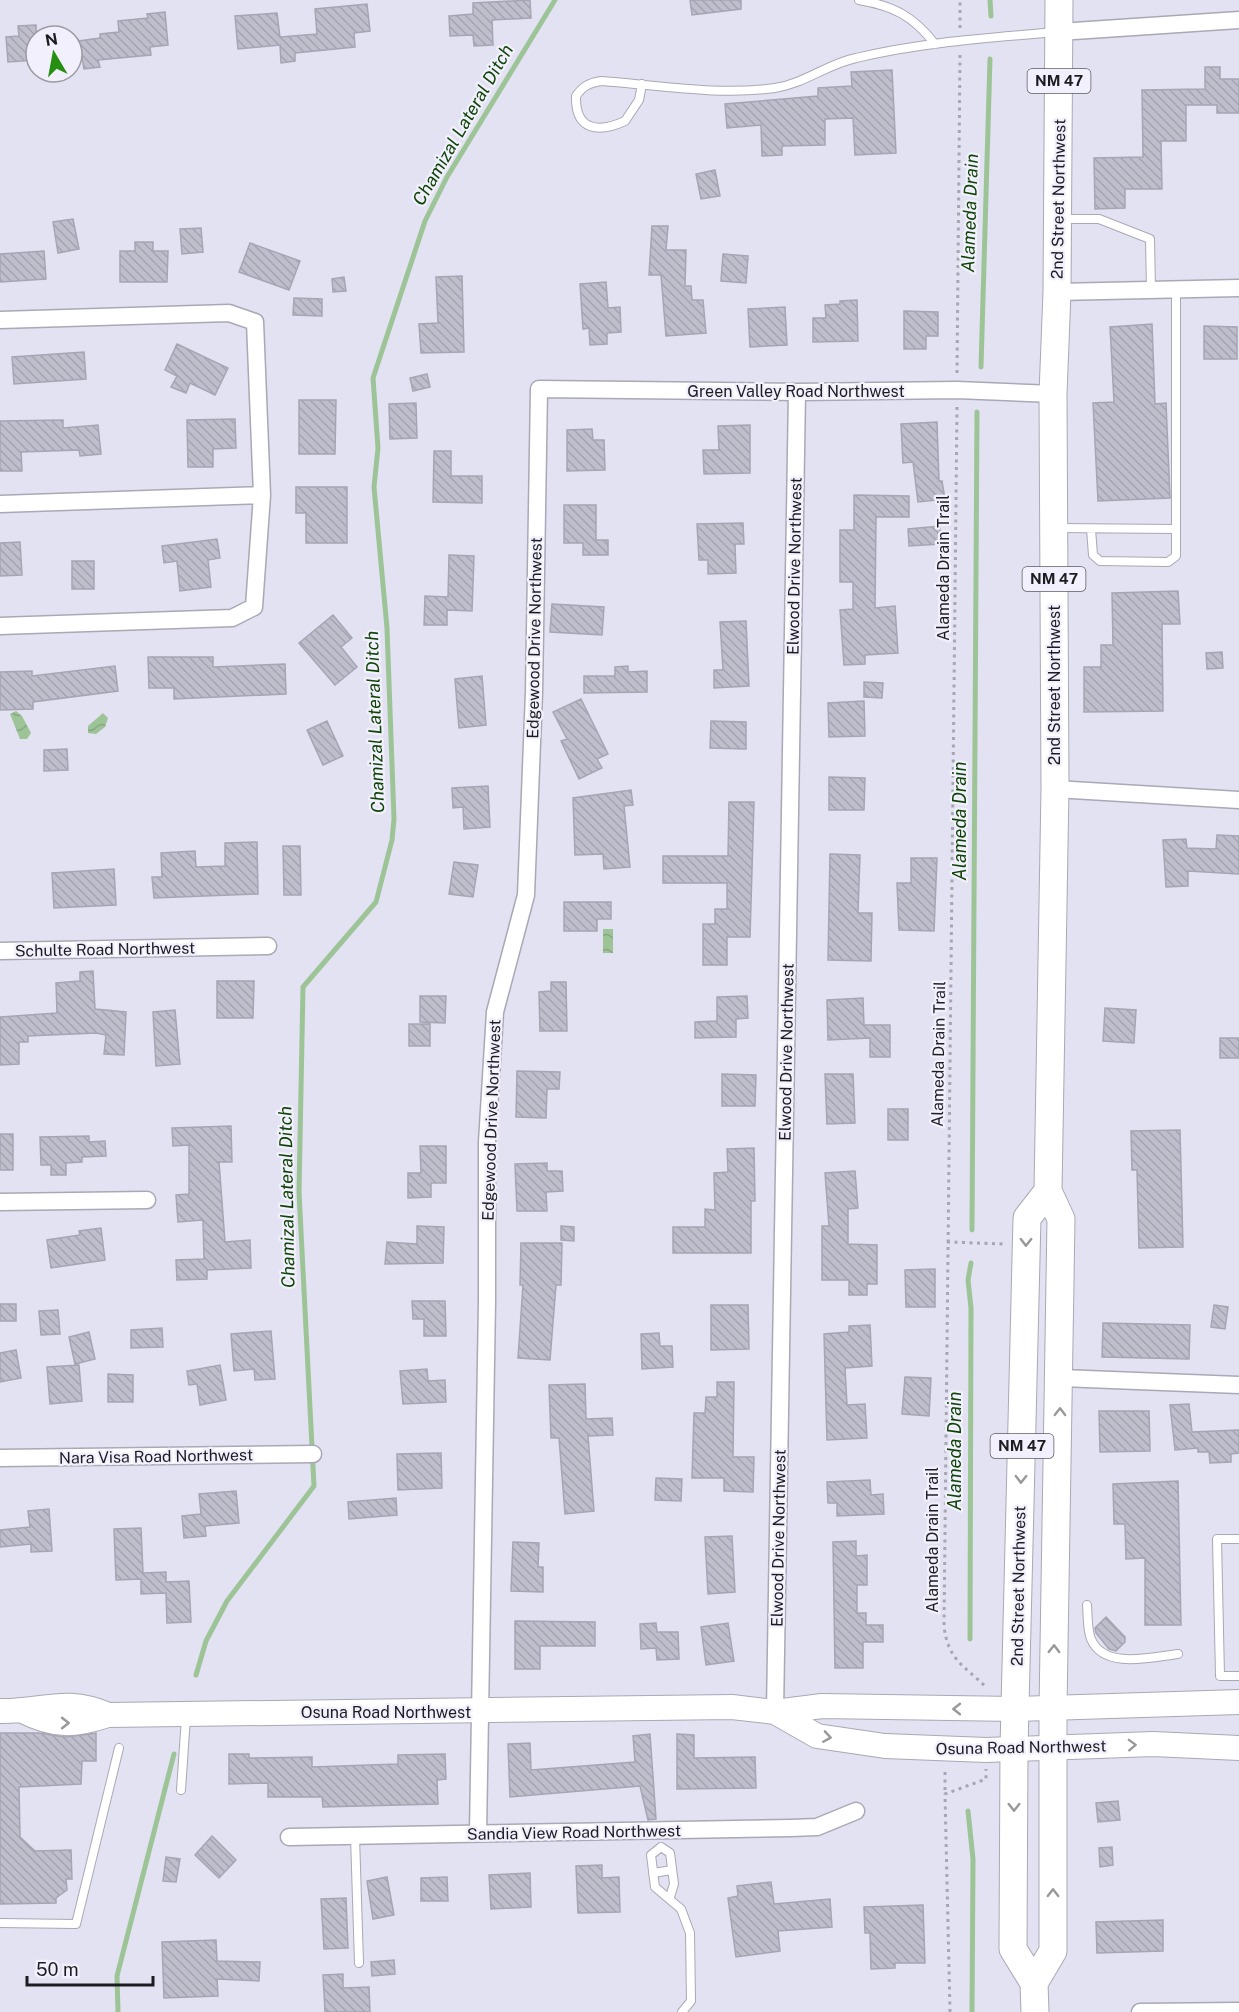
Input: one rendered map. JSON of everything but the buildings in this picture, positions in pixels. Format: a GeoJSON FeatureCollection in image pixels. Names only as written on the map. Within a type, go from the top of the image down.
{"type":"FeatureCollection","features":[{"type":"Feature","properties":{"kind":"main road","name":"2nd Street Northwest"},"geometry":{"type":"LineString","coordinates":[[1048,1191],[1027,1218],[1014,1748],[1013,1950],[1034,1983],[1053,1951],[1053,1708],[1061,1378],[1062,1219],[1048,1191],[1054,789],[1053,394],[1057,292],[1059,0]]}},
{"type":"Feature","properties":{"kind":"main road","name":"Osuna Road Northwest"},"geometry":{"type":"LineString","coordinates":[[11,1711],[47,1723],[82,1723],[108,1715],[186,1713],[732,1707],[775,1712],[822,1706],[1015,1709],[1239,1702]]}},
{"type":"Feature","properties":{"kind":"main road","name":"Osuna Road Northwest"},"geometry":{"type":"LineString","coordinates":[[775,1712],[817,1736],[885,1746],[986,1750],[1153,1744],[1239,1748]]}},
{"type":"Feature","properties":{"kind":"main road"},"geometry":{"type":"LineString","coordinates":[[1034,1983],[1035,2012]]}},
{"type":"Feature","properties":{"kind":"street"},"geometry":{"type":"LineString","coordinates":[[1059,32],[1239,20]]}},
{"type":"Feature","properties":{"kind":"street"},"geometry":{"type":"LineString","coordinates":[[1057,292],[1239,288]]}},
{"type":"Feature","properties":{"kind":"street"},"geometry":{"type":"LineString","coordinates":[[0,320],[230,313],[255,322],[262,495],[254,607],[232,618],[0,626]]}},
{"type":"Feature","properties":{"kind":"street","name":"Green Valley Road Northwest"},"geometry":{"type":"LineString","coordinates":[[538,389],[797,392],[933,390],[1053,394]]}},
{"type":"Feature","properties":{"kind":"street","name":"Edgewood Drive Northwest"},"geometry":{"type":"LineString","coordinates":[[478,1833],[478,1711],[487,1302],[487,1142],[495,1012],[526,896],[534,693],[538,389]]}},
{"type":"Feature","properties":{"kind":"street","name":"Elwood Drive Northwest"},"geometry":{"type":"LineString","coordinates":[[775,1712],[797,392]]}},
{"type":"Feature","properties":{"kind":"street"},"geometry":{"type":"LineString","coordinates":[[0,504],[262,495]]}},
{"type":"Feature","properties":{"kind":"street"},"geometry":{"type":"LineString","coordinates":[[1054,789],[1239,800]]}},
{"type":"Feature","properties":{"kind":"street","name":"Schulte Road Northwest"},"geometry":{"type":"LineString","coordinates":[[0,951],[268,946]]}},
{"type":"Feature","properties":{"kind":"street"},"geometry":{"type":"LineString","coordinates":[[0,1202],[147,1200]]}},
{"type":"Feature","properties":{"kind":"street"},"geometry":{"type":"LineString","coordinates":[[1061,1378],[1239,1385]]}},
{"type":"Feature","properties":{"kind":"street","name":"Nara Visa Road Northwest"},"geometry":{"type":"LineString","coordinates":[[0,1458],[312,1454]]}},
{"type":"Feature","properties":{"kind":"street","name":"Sandia View Road Northwest"},"geometry":{"type":"LineString","coordinates":[[289,1837],[478,1833],[660,1839],[817,1827],[856,1810]]}},
{"type":"Feature","properties":{"kind":"street"},"geometry":{"type":"LineString","coordinates":[[1140,2012],[1239,2011]]}},
{"type":"Feature","properties":{"kind":"lane"},"geometry":{"type":"LineString","coordinates":[[859,0],[885,4],[919,23],[935,44]]}},
{"type":"Feature","properties":{"kind":"lane"},"geometry":{"type":"LineString","coordinates":[[642,84],[639,100],[625,121],[601,128],[589,126],[580,118],[576,96],[582,87],[602,81],[642,84],[734,91],[774,88],[808,80],[848,60],[960,40],[1059,32]]}},
{"type":"Feature","properties":{"kind":"lane"},"geometry":{"type":"LineString","coordinates":[[1057,219],[1099,219],[1150,239],[1151,290]]}},
{"type":"Feature","properties":{"kind":"lane"},"geometry":{"type":"LineString","coordinates":[[1092,529],[1093,555],[1100,561],[1168,562],[1176,556],[1176,290]]}},
{"type":"Feature","properties":{"kind":"lane"},"geometry":{"type":"LineString","coordinates":[[1053,528],[1176,529]]}},
{"type":"Feature","properties":{"kind":"lane"},"geometry":{"type":"LineString","coordinates":[[1239,1539],[1217,1539],[1220,1676],[1239,1676]]}},
{"type":"Feature","properties":{"kind":"lane"},"geometry":{"type":"LineString","coordinates":[[1087,1605],[1090,1637],[1096,1649],[1117,1659],[1178,1654]]}},
{"type":"Feature","properties":{"kind":"lane"},"geometry":{"type":"LineString","coordinates":[[181,1790],[186,1713]]}},
{"type":"Feature","properties":{"kind":"lane"},"geometry":{"type":"LineString","coordinates":[[0,1923],[76,1924],[119,1748]]}},
{"type":"Feature","properties":{"kind":"lane"},"geometry":{"type":"LineString","coordinates":[[355,1836],[359,1963]]}},
{"type":"Feature","properties":{"kind":"lane"},"geometry":{"type":"LineString","coordinates":[[670,1897],[674,1884],[670,1853],[660,1839],[651,1855],[655,1887],[670,1897],[681,1909],[690,1933],[691,2001],[682,2012]]}},
{"type":"Feature","properties":{"kind":"lane"},"geometry":{"type":"LineString","coordinates":[[653,1873],[672,1870]]}},
{"type":"Feature","properties":{"kind":"path"},"geometry":{"type":"LineString","coordinates":[[957,375],[960,0]]}},
{"type":"Feature","properties":{"kind":"path","name":"Alameda Drain Trail"},"geometry":{"type":"LineString","coordinates":[[957,404],[944,1626],[950,1652],[964,1669],[987,1687]]}},
{"type":"Feature","properties":{"kind":"path"},"geometry":{"type":"LineString","coordinates":[[947,1242],[1026,1244]]}},
{"type":"Feature","properties":{"kind":"path"},"geometry":{"type":"LineString","coordinates":[[945,1772],[950,2012]]}},
{"type":"Feature","properties":{"kind":"path"},"geometry":{"type":"LineString","coordinates":[[945,1794],[986,1779]]}},
{"type":"Feature","properties":{"kind":"water"},"geometry":{"type":"Polygon","coordinates":[[[16,711],[22,716],[31,733],[27,739],[20,739],[10,714],[16,711]]]}},
{"type":"Feature","properties":{"kind":"water"},"geometry":{"type":"Polygon","coordinates":[[[103,713],[108,718],[105,727],[96,734],[88,733],[88,726],[103,713]]]}},
{"type":"Feature","properties":{"kind":"water"},"geometry":{"type":"Polygon","coordinates":[[[603,929],[613,929],[613,953],[603,953],[603,929]]]}},
{"type":"Feature","properties":{"kind":"waterway","name":"Chamizal Lateral Ditch"},"geometry":{"type":"LineString","coordinates":[[196,1675],[206,1641],[227,1601],[314,1486],[299,1192],[303,987],[376,902],[392,840],[394,819],[387,628],[374,487],[378,448],[373,378],[425,221],[447,177],[555,0]]}},
{"type":"Feature","properties":{"kind":"waterway","name":"Alameda Drain"},"geometry":{"type":"LineString","coordinates":[[990,0],[991,16]]}},
{"type":"Feature","properties":{"kind":"waterway","name":"Alameda Drain"},"geometry":{"type":"LineString","coordinates":[[981,367],[990,59]]}},
{"type":"Feature","properties":{"kind":"waterway","name":"Alameda Drain"},"geometry":{"type":"LineString","coordinates":[[972,1230],[977,412]]}},
{"type":"Feature","properties":{"kind":"waterway","name":"Alameda Drain"},"geometry":{"type":"LineString","coordinates":[[970,1639],[971,1308],[968,1280],[971,1263]]}},
{"type":"Feature","properties":{"kind":"waterway"},"geometry":{"type":"LineString","coordinates":[[118,2012],[117,1976],[174,1754]]}},
{"type":"Feature","properties":{"kind":"waterway","name":"Alameda Drain"},"geometry":{"type":"LineString","coordinates":[[968,1811],[973,1859],[972,2012]]}}]}
